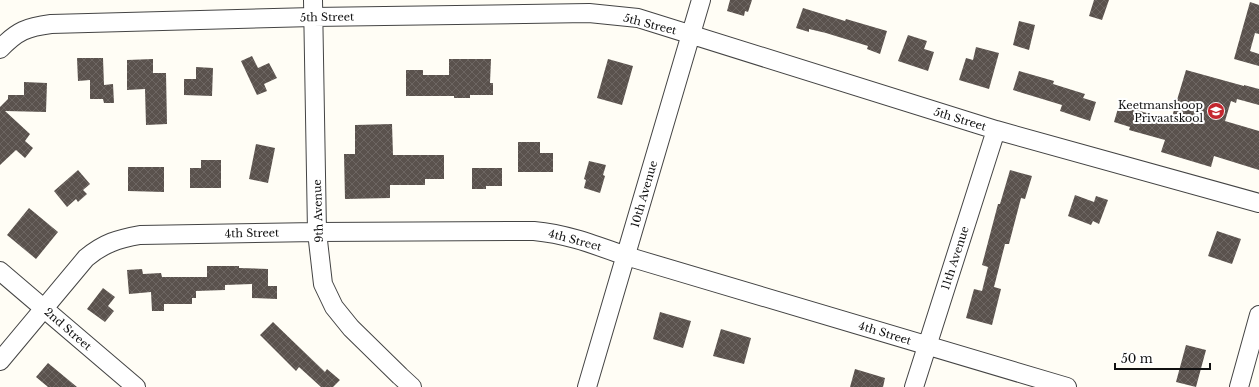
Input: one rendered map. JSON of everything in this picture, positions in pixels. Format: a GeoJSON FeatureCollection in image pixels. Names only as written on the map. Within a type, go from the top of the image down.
{"type":"FeatureCollection","features":[{"type":"Feature","properties":{"kind":"street","name":"10th Avenue"},"geometry":{"type":"LineString","coordinates":[[587,387],[701,0]]}},
{"type":"Feature","properties":{"kind":"street","name":"5th Street"},"geometry":{"type":"LineString","coordinates":[[0,50],[8,41],[21,32],[34,26],[51,24],[313,9],[589,12],[638,18],[996,130],[1259,203]]}},
{"type":"Feature","properties":{"kind":"street","name":"9th Avenue"},"geometry":{"type":"LineString","coordinates":[[313,9],[317,232],[324,284],[334,307],[351,328],[412,387]]}},
{"type":"Feature","properties":{"kind":"street","name":"11th Avenue"},"geometry":{"type":"LineString","coordinates":[[914,387],[996,130]]}},
{"type":"Feature","properties":{"kind":"street","name":"4th Street"},"geometry":{"type":"LineString","coordinates":[[0,361],[86,258],[96,249],[122,238],[140,235],[317,232],[534,231],[573,237],[626,256],[1067,387]]}},
{"type":"Feature","properties":{"kind":"street","name":"2nd Street"},"geometry":{"type":"LineString","coordinates":[[0,271],[136,387]]}},
{"type":"Feature","properties":{"kind":"street"},"geometry":{"type":"LineString","coordinates":[[1240,387],[1259,315]]}},
{"type":"Feature","properties":{"kind":"building"},"geometry":{"type":"Polygon","coordinates":[[[730,0],[752,0],[748,12],[745,11],[744,16],[727,11],[730,0]]]}},
{"type":"Feature","properties":{"kind":"building"},"geometry":{"type":"Polygon","coordinates":[[[1094,0],[1109,0],[1102,20],[1089,16],[1094,0]]]}},
{"type":"Feature","properties":{"kind":"building"},"geometry":{"type":"Polygon","coordinates":[[[1250,2],[1259,5],[1259,34],[1255,33],[1250,51],[1259,54],[1259,66],[1234,59],[1250,2]]]}},
{"type":"Feature","properties":{"kind":"building"},"geometry":{"type":"Polygon","coordinates":[[[803,8],[845,21],[846,19],[887,31],[880,54],[867,49],[868,46],[826,33],[809,29],[809,32],[796,28],[803,8]]]}},
{"type":"Feature","properties":{"kind":"building"},"geometry":{"type":"Polygon","coordinates":[[[1019,21],[1035,25],[1029,50],[1013,45],[1019,21]]]}},
{"type":"Feature","properties":{"kind":"building"},"geometry":{"type":"Polygon","coordinates":[[[908,35],[927,41],[924,49],[934,52],[928,71],[898,61],[908,35]]]}},
{"type":"Feature","properties":{"kind":"building"},"geometry":{"type":"Polygon","coordinates":[[[976,47],[999,53],[989,89],[959,80],[966,58],[973,60],[976,47]]]}},
{"type":"Feature","properties":{"kind":"building"},"geometry":{"type":"Polygon","coordinates":[[[252,56],[258,68],[269,63],[277,78],[264,84],[267,91],[257,95],[241,61],[252,56]]]}},
{"type":"Feature","properties":{"kind":"building"},"geometry":{"type":"Polygon","coordinates":[[[77,58],[103,58],[104,85],[113,84],[114,103],[104,103],[103,99],[90,99],[90,80],[78,81],[77,58]]]}},
{"type":"Feature","properties":{"kind":"building"},"geometry":{"type":"Polygon","coordinates":[[[153,59],[153,73],[166,73],[167,124],[146,125],[145,89],[127,90],[127,60],[153,59]]]}},
{"type":"Feature","properties":{"kind":"building"},"geometry":{"type":"Polygon","coordinates":[[[449,59],[491,59],[490,83],[493,83],[493,95],[470,95],[470,98],[454,98],[454,96],[406,96],[406,70],[423,70],[423,75],[449,75],[449,59]]]}},
{"type":"Feature","properties":{"kind":"building"},"geometry":{"type":"Polygon","coordinates":[[[608,59],[633,66],[622,105],[597,98],[608,59]]]}},
{"type":"Feature","properties":{"kind":"building"},"geometry":{"type":"Polygon","coordinates":[[[196,67],[213,68],[212,96],[184,95],[184,79],[196,79],[196,67]]]}},
{"type":"Feature","properties":{"kind":"building","name":"Keetmanshoop Privaatskool"},"geometry":{"type":"Polygon","coordinates":[[[1186,70],[1259,89],[1259,105],[1237,99],[1236,103],[1231,101],[1225,121],[1259,131],[1259,170],[1214,156],[1211,167],[1161,152],[1165,140],[1129,130],[1130,127],[1114,122],[1119,105],[1171,120],[1186,70]]]}},
{"type":"Feature","properties":{"kind":"building"},"geometry":{"type":"Polygon","coordinates":[[[1019,71],[1054,81],[1053,84],[1085,94],[1083,98],[1096,102],[1090,121],[1060,111],[1062,105],[1013,90],[1019,71]]]}},
{"type":"Feature","properties":{"kind":"building"},"geometry":{"type":"Polygon","coordinates":[[[24,82],[47,83],[46,112],[5,111],[30,134],[25,141],[33,148],[25,158],[16,150],[0,165],[0,107],[8,99],[8,95],[24,95],[24,82]]]}},
{"type":"Feature","properties":{"kind":"building"},"geometry":{"type":"Polygon","coordinates":[[[392,124],[393,155],[444,155],[444,179],[425,179],[425,185],[390,185],[390,198],[345,199],[344,154],[355,154],[355,125],[392,124]]]}},
{"type":"Feature","properties":{"kind":"building"},"geometry":{"type":"Polygon","coordinates":[[[518,142],[540,142],[540,153],[553,153],[553,172],[518,172],[518,142]]]}},
{"type":"Feature","properties":{"kind":"building"},"geometry":{"type":"Polygon","coordinates":[[[256,144],[275,148],[268,183],[249,179],[256,144]]]}},
{"type":"Feature","properties":{"kind":"building"},"geometry":{"type":"Polygon","coordinates":[[[201,160],[221,160],[221,188],[190,188],[190,168],[201,168],[201,160]]]}},
{"type":"Feature","properties":{"kind":"building"},"geometry":{"type":"Polygon","coordinates":[[[589,161],[606,165],[603,175],[605,176],[600,193],[584,188],[586,180],[584,179],[589,161]]]}},
{"type":"Feature","properties":{"kind":"building"},"geometry":{"type":"Polygon","coordinates":[[[128,167],[164,167],[164,192],[128,191],[128,167]]]}},
{"type":"Feature","properties":{"kind":"building"},"geometry":{"type":"Polygon","coordinates":[[[472,168],[502,168],[502,186],[486,186],[486,189],[472,189],[472,168]]]}},
{"type":"Feature","properties":{"kind":"building"},"geometry":{"type":"Polygon","coordinates":[[[78,170],[90,184],[83,190],[87,194],[78,202],[76,199],[67,207],[54,191],[78,170]]]}},
{"type":"Feature","properties":{"kind":"building"},"geometry":{"type":"Polygon","coordinates":[[[1010,170],[1032,176],[1025,199],[1021,198],[1009,244],[1005,244],[994,287],[1001,289],[992,325],[966,318],[974,289],[982,291],[988,267],[982,265],[998,204],[1000,204],[1010,170]]]}},
{"type":"Feature","properties":{"kind":"building"},"geometry":{"type":"Polygon","coordinates":[[[1075,195],[1094,202],[1096,196],[1108,200],[1099,224],[1093,221],[1091,225],[1068,216],[1075,195]]]}},
{"type":"Feature","properties":{"kind":"building"},"geometry":{"type":"Polygon","coordinates":[[[29,208],[58,232],[36,259],[7,235],[29,208]]]}},
{"type":"Feature","properties":{"kind":"building"},"geometry":{"type":"Polygon","coordinates":[[[1217,231],[1241,239],[1232,264],[1208,256],[1217,231]]]}},
{"type":"Feature","properties":{"kind":"building"},"geometry":{"type":"Polygon","coordinates":[[[207,266],[239,266],[239,268],[268,269],[268,286],[277,286],[277,299],[252,298],[252,284],[225,285],[225,290],[196,291],[196,298],[192,298],[192,304],[164,304],[164,311],[152,311],[151,292],[129,294],[127,270],[142,269],[143,274],[161,273],[162,277],[207,277],[207,266]]]}},
{"type":"Feature","properties":{"kind":"building"},"geometry":{"type":"Polygon","coordinates":[[[103,288],[115,297],[108,306],[114,311],[105,322],[87,309],[103,288]]]}},
{"type":"Feature","properties":{"kind":"building"},"geometry":{"type":"Polygon","coordinates":[[[660,312],[691,321],[683,348],[653,339],[660,312]]]}},
{"type":"Feature","properties":{"kind":"building"},"geometry":{"type":"Polygon","coordinates":[[[273,322],[325,372],[327,369],[340,380],[333,387],[321,387],[299,367],[296,371],[260,335],[273,322]]]}},
{"type":"Feature","properties":{"kind":"building"},"geometry":{"type":"Polygon","coordinates":[[[721,329],[751,338],[744,364],[713,356],[721,329]]]}},
{"type":"Feature","properties":{"kind":"building"},"geometry":{"type":"Polygon","coordinates":[[[1186,345],[1206,350],[1196,387],[1176,382],[1186,345]]]}},
{"type":"Feature","properties":{"kind":"building"},"geometry":{"type":"Polygon","coordinates":[[[48,363],[77,387],[48,387],[36,377],[48,363]]]}},
{"type":"Feature","properties":{"kind":"building"},"geometry":{"type":"Polygon","coordinates":[[[855,369],[885,378],[883,387],[850,387],[855,369]]]}},
{"type":"Feature","properties":{"kind":"place","name":"Keetmanshoop Privaatskool"},"geometry":{"type":"Point","coordinates":[1216,111]}}]}
